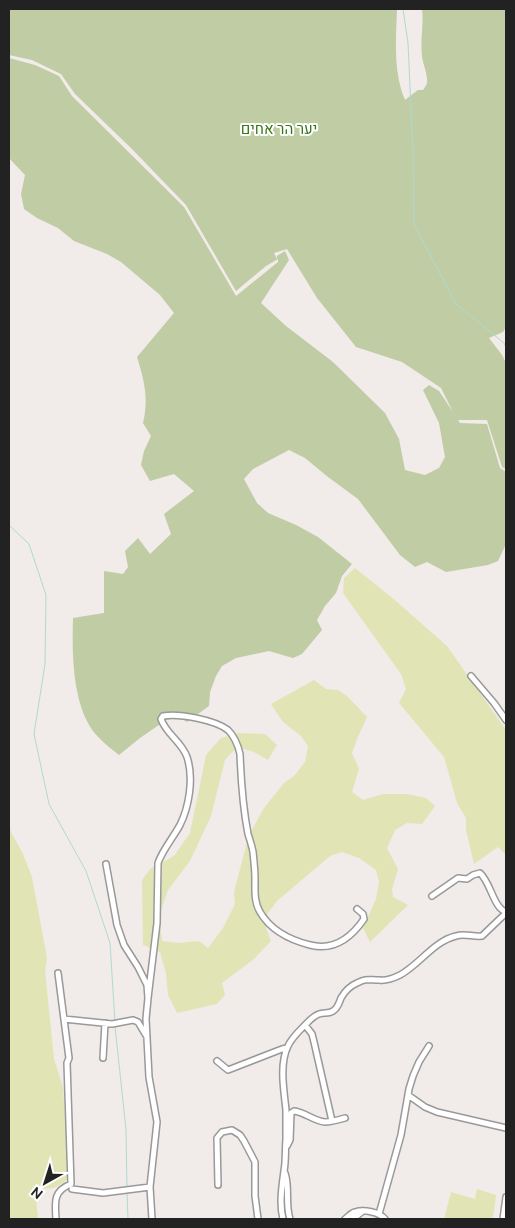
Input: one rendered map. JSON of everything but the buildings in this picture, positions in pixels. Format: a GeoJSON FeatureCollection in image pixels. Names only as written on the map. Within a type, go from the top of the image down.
{"type":"FeatureCollection","features":[{"type":"Feature","properties":{"kind":"street"},"geometry":{"type":"LineString","coordinates":[[470,676],[506,720]]}},
{"type":"Feature","properties":{"kind":"street"},"geometry":{"type":"LineString","coordinates":[[152,1219],[150,1187],[157,1122],[149,1077],[146,1019],[158,923],[158,862],[179,826],[190,795],[187,757],[184,750],[163,724],[163,716],[190,717],[215,723],[226,729],[236,740],[240,754],[245,811],[253,851],[256,902],[259,911],[270,925],[295,941],[324,947],[344,940],[358,928],[364,919],[363,914],[357,909]]}},
{"type":"Feature","properties":{"kind":"street"},"geometry":{"type":"LineString","coordinates":[[106,864],[117,924],[124,945],[138,967],[146,985],[148,998]]}},
{"type":"Feature","properties":{"kind":"street"},"geometry":{"type":"LineString","coordinates":[[283,1219],[281,1212],[285,1151],[286,1111],[283,1092],[285,1055],[294,1037],[320,1013],[326,1013],[338,1007],[346,990],[356,983],[370,978],[384,980],[400,975],[447,939],[462,935],[482,936],[506,913],[498,906],[491,889],[480,873],[467,879],[458,878],[432,896]]}},
{"type":"Feature","properties":{"kind":"street"},"geometry":{"type":"LineString","coordinates":[[56,1219],[57,1194],[63,1187],[71,1184],[67,1063],[69,1058],[58,973]]}},
{"type":"Feature","properties":{"kind":"street"},"geometry":{"type":"LineString","coordinates":[[64,1019],[112,1024],[134,1020],[138,1022],[148,1037]]}},
{"type":"Feature","properties":{"kind":"street"},"geometry":{"type":"LineString","coordinates":[[103,1058],[106,1023]]}},
{"type":"Feature","properties":{"kind":"street"},"geometry":{"type":"LineString","coordinates":[[305,1025],[312,1034],[332,1121]]}},
{"type":"Feature","properties":{"kind":"street"},"geometry":{"type":"LineString","coordinates":[[379,1214],[401,1135],[413,1076],[429,1046]]}},
{"type":"Feature","properties":{"kind":"street"},"geometry":{"type":"LineString","coordinates":[[217,1061],[228,1070],[287,1048]]}},
{"type":"Feature","properties":{"kind":"street"},"geometry":{"type":"LineString","coordinates":[[408,1096],[437,1112],[506,1128]]}},
{"type":"Feature","properties":{"kind":"street"},"geometry":{"type":"LineString","coordinates":[[285,1151],[290,1140],[291,1113],[294,1111],[326,1122],[345,1118]]}},
{"type":"Feature","properties":{"kind":"street"},"geometry":{"type":"LineString","coordinates":[[218,1185],[217,1138],[222,1132],[232,1130],[240,1135],[255,1162],[255,1196],[258,1219]]}},
{"type":"Feature","properties":{"kind":"street"},"geometry":{"type":"LineString","coordinates":[[284,1172],[287,1181],[287,1206],[290,1219]]}},
{"type":"Feature","properties":{"kind":"street"},"geometry":{"type":"LineString","coordinates":[[72,1189],[104,1193],[150,1187]]}},
{"type":"Feature","properties":{"kind":"street"},"geometry":{"type":"LineString","coordinates":[[503,1219],[506,1197]]}},
{"type":"Feature","properties":{"kind":"street"},"geometry":{"type":"LineString","coordinates":[[353,1219],[364,1211]]}},
{"type":"Feature","properties":{"kind":"street"},"geometry":{"type":"LineString","coordinates":[[345,1219],[354,1212],[369,1211],[379,1214],[385,1219]]}},
{"type":"Feature","properties":{"kind":"green space","name":"יער הר אחים"},"geometry":{"type":"Polygon","coordinates":[[[9,9],[397,9],[397,67],[405,100],[418,90],[423,90],[427,83],[422,50],[422,9],[506,9],[506,327],[503,332],[489,338],[506,363],[506,469],[502,467],[487,420],[458,420],[460,423],[487,424],[500,468],[506,472],[506,544],[498,561],[488,565],[446,572],[427,562],[415,567],[400,555],[358,499],[305,458],[289,450],[253,469],[244,479],[257,503],[268,513],[318,537],[352,564],[342,576],[336,593],[325,606],[317,620],[322,630],[302,654],[293,658],[269,651],[236,658],[222,666],[210,692],[209,706],[187,722],[179,717],[166,720],[119,755],[93,731],[81,706],[73,661],[73,618],[104,613],[104,571],[123,574],[128,567],[125,551],[138,538],[150,554],[171,534],[164,514],[194,491],[174,474],[150,481],[141,465],[144,451],[151,436],[143,423],[146,405],[145,389],[137,357],[174,313],[160,295],[121,262],[107,254],[74,241],[58,228],[37,218],[24,209],[21,194],[25,175],[9,158],[9,58],[35,65],[59,76],[72,96],[184,207],[236,296],[278,262],[278,259],[266,266],[236,291],[186,205],[75,94],[61,74],[32,60],[9,55],[9,9]],[[287,249],[274,253],[277,259],[277,256],[285,251],[289,260],[261,303],[286,326],[333,362],[385,413],[399,439],[405,470],[425,475],[439,468],[445,457],[439,423],[423,390],[429,385],[439,391],[453,412],[441,388],[402,362],[356,347],[317,298],[287,249]]]}},
{"type":"Feature","properties":{"kind":"green space"},"geometry":{"type":"Polygon","coordinates":[[[355,568],[447,646],[506,730],[506,855],[498,847],[474,864],[466,830],[466,818],[457,803],[444,757],[399,703],[406,689],[401,674],[343,593],[344,578],[355,568]]]}},
{"type":"Feature","properties":{"kind":"green space"},"geometry":{"type":"Polygon","coordinates":[[[314,680],[326,689],[338,690],[347,696],[367,717],[352,753],[359,769],[352,792],[363,800],[383,794],[407,794],[426,798],[435,806],[422,824],[407,823],[395,830],[387,848],[398,869],[392,889],[393,897],[408,905],[370,942],[363,928],[376,899],[379,882],[376,870],[359,858],[342,852],[330,856],[277,901],[268,913],[266,928],[271,941],[254,959],[222,983],[225,995],[217,1004],[177,1013],[168,995],[166,973],[160,952],[143,945],[142,880],[150,869],[174,856],[190,833],[206,755],[221,738],[239,733],[265,734],[277,745],[268,760],[254,752],[237,747],[225,760],[211,816],[190,861],[168,890],[159,916],[162,941],[179,943],[199,941],[208,948],[223,928],[235,904],[234,892],[249,835],[264,808],[284,783],[294,776],[305,762],[308,746],[301,736],[283,722],[271,704],[314,680]]]}},
{"type":"Feature","properties":{"kind":"green space"},"geometry":{"type":"Polygon","coordinates":[[[9,824],[32,877],[47,958],[45,970],[54,1059],[63,1087],[69,1177],[62,1184],[54,1188],[35,1188],[38,1219],[9,1219],[9,824]]]}},
{"type":"Feature","properties":{"kind":"green space"},"geometry":{"type":"Polygon","coordinates":[[[477,1189],[496,1195],[492,1219],[444,1219],[451,1192],[475,1199],[477,1189]]]}},
{"type":"Feature","properties":{"kind":"waterway"},"geometry":{"type":"LineString","coordinates":[[403,9],[408,43],[414,224],[456,304],[504,343],[506,347]]}},
{"type":"Feature","properties":{"kind":"waterway"},"geometry":{"type":"LineString","coordinates":[[9,525],[29,544],[46,595],[45,664],[34,734],[49,804],[86,871],[110,943],[115,1022]]}},
{"type":"Feature","properties":{"kind":"waterway"},"geometry":{"type":"LineString","coordinates":[[115,1026],[126,1130],[127,1189]]}},
{"type":"Feature","properties":{"kind":"waterway"},"geometry":{"type":"LineString","coordinates":[[127,1193],[128,1219]]}}]}
